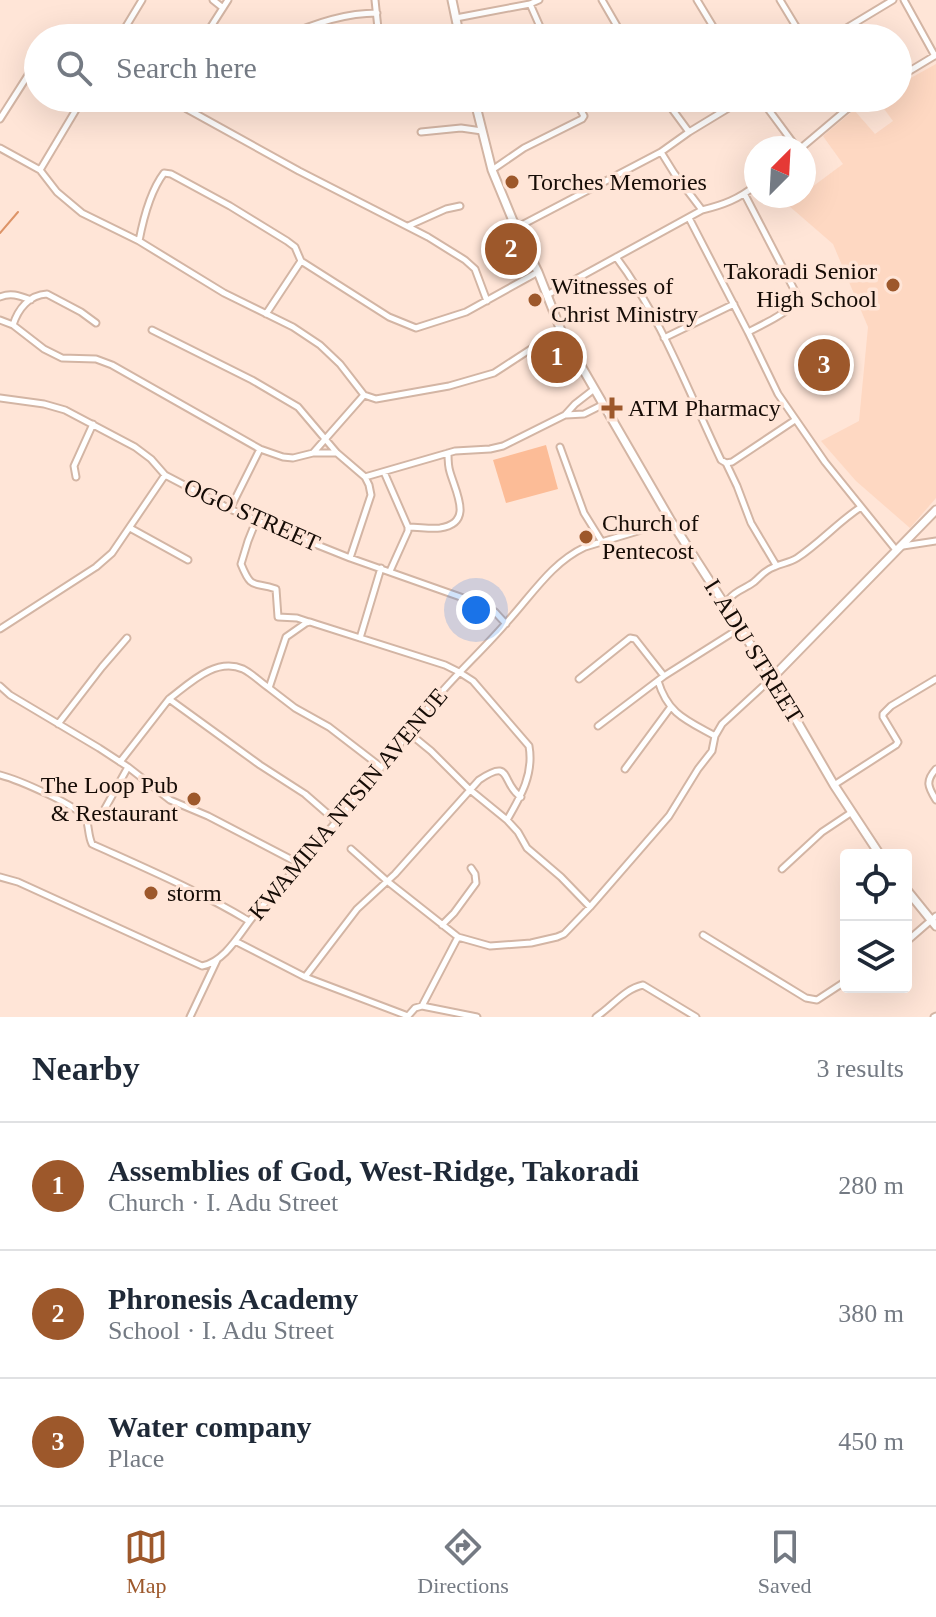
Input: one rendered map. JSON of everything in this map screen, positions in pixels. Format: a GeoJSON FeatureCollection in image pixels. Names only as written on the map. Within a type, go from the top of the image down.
{"type":"FeatureCollection","features":[{"type":"Feature","properties":{"kind":"street"},"geometry":{"type":"LineString","coordinates":[[127,24],[142,0]]}},
{"type":"Feature","properties":{"kind":"street"},"geometry":{"type":"LineString","coordinates":[[213,0],[223,8]]}},
{"type":"Feature","properties":{"kind":"street"},"geometry":{"type":"LineString","coordinates":[[213,24],[228,0]]}},
{"type":"Feature","properties":{"kind":"street"},"geometry":{"type":"LineString","coordinates":[[375,0],[378,24]]}},
{"type":"Feature","properties":{"kind":"street"},"geometry":{"type":"LineString","coordinates":[[452,0],[456,24]]}},
{"type":"Feature","properties":{"kind":"street"},"geometry":{"type":"LineString","coordinates":[[455,18],[539,0]]}},
{"type":"Feature","properties":{"kind":"street"},"geometry":{"type":"LineString","coordinates":[[602,0],[616,24]]}},
{"type":"Feature","properties":{"kind":"street"},"geometry":{"type":"LineString","coordinates":[[697,0],[712,24]]}},
{"type":"Feature","properties":{"kind":"street"},"geometry":{"type":"LineString","coordinates":[[853,24],[893,0]]}},
{"type":"Feature","properties":{"kind":"street"},"geometry":{"type":"LineString","coordinates":[[904,0],[936,55],[912,70]]}},
{"type":"Feature","properties":{"kind":"street"},"geometry":{"type":"LineString","coordinates":[[783,1],[795,24]]}},
{"type":"Feature","properties":{"kind":"street"},"geometry":{"type":"LineString","coordinates":[[530,4],[539,24]]}},
{"type":"Feature","properties":{"kind":"street"},"geometry":{"type":"LineString","coordinates":[[318,24],[356,13],[377,13]]}},
{"type":"Feature","properties":{"kind":"street"},"geometry":{"type":"LineString","coordinates":[[0,119],[24,81]]}},
{"type":"Feature","properties":{"kind":"street"},"geometry":{"type":"LineString","coordinates":[[40,170],[75,112]]}},
{"type":"Feature","properties":{"kind":"street"},"geometry":{"type":"LineString","coordinates":[[192,112],[428,237],[471,264],[487,301]]}},
{"type":"Feature","properties":{"kind":"street","name":"I. ADU STREET"},"geometry":{"type":"LineString","coordinates":[[477,112],[492,170],[562,333],[671,521],[876,849]]}},
{"type":"Feature","properties":{"kind":"street"},"geometry":{"type":"LineString","coordinates":[[492,170],[524,148],[582,119],[582,112]]}},
{"type":"Feature","properties":{"kind":"street"},"geometry":{"type":"LineString","coordinates":[[674,112],[689,132]]}},
{"type":"Feature","properties":{"kind":"street"},"geometry":{"type":"LineString","coordinates":[[516,228],[661,152],[722,112]]}},
{"type":"Feature","properties":{"kind":"street"},"geometry":{"type":"LineString","coordinates":[[771,112],[790,136]]}},
{"type":"Feature","properties":{"kind":"street"},"geometry":{"type":"LineString","coordinates":[[814,136],[844,112]]}},
{"type":"Feature","properties":{"kind":"street"},"geometry":{"type":"LineString","coordinates":[[421,132],[461,128],[482,131]]}},
{"type":"Feature","properties":{"kind":"street"},"geometry":{"type":"LineString","coordinates":[[0,148],[40,170],[57,192],[82,213],[139,241],[224,293],[293,327],[320,345],[340,364],[364,395],[376,399],[449,386],[494,373],[562,333]]}},
{"type":"Feature","properties":{"kind":"street"},"geometry":{"type":"LineString","coordinates":[[661,152],[702,210]]}},
{"type":"Feature","properties":{"kind":"street"},"geometry":{"type":"LineString","coordinates":[[139,241],[146,212],[164,173],[230,206],[287,241],[295,247],[301,261],[380,312],[408,326],[416,328],[466,312],[538,272]]}},
{"type":"Feature","properties":{"kind":"street"},"geometry":{"type":"LineString","coordinates":[[547,295],[702,210],[721,206],[744,195]]}},
{"type":"Feature","properties":{"kind":"street"},"geometry":{"type":"LineString","coordinates":[[407,227],[460,206]]}},
{"type":"Feature","properties":{"kind":"street"},"geometry":{"type":"LineString","coordinates":[[748,332],[778,316],[799,299],[752,208]]}},
{"type":"Feature","properties":{"kind":"street"},"geometry":{"type":"LineString","coordinates":[[689,218],[778,394],[825,462],[899,549]]}},
{"type":"Feature","properties":{"kind":"street"},"geometry":{"type":"LineString","coordinates":[[616,257],[636,284],[721,460],[726,463],[751,523],[776,565]]}},
{"type":"Feature","properties":{"kind":"street"},"geometry":{"type":"LineString","coordinates":[[266,314],[301,261]]}},
{"type":"Feature","properties":{"kind":"street"},"geometry":{"type":"LineString","coordinates":[[0,297],[16,294],[31,300]]}},
{"type":"Feature","properties":{"kind":"street"},"geometry":{"type":"LineString","coordinates":[[13,325],[18,313],[34,296],[47,294],[96,323]]}},
{"type":"Feature","properties":{"kind":"street"},"geometry":{"type":"LineString","coordinates":[[664,338],[734,304]]}},
{"type":"Feature","properties":{"kind":"street"},"geometry":{"type":"LineString","coordinates":[[0,320],[13,325],[44,349],[62,358],[96,359],[112,365],[260,449],[293,458],[313,453],[337,453]]}},
{"type":"Feature","properties":{"kind":"street"},"geometry":{"type":"LineString","coordinates":[[152,330],[252,380],[298,407],[337,453],[365,477],[371,495],[350,558]]}},
{"type":"Feature","properties":{"kind":"street"},"geometry":{"type":"LineString","coordinates":[[365,477],[448,453],[503,446],[565,415],[593,390]]}},
{"type":"Feature","properties":{"kind":"street"},"geometry":{"type":"LineString","coordinates":[[313,453],[364,395]]}},
{"type":"Feature","properties":{"kind":"street"},"geometry":{"type":"LineString","coordinates":[[0,398],[55,406],[135,447],[165,475]]}},
{"type":"Feature","properties":{"kind":"street"},"geometry":{"type":"LineString","coordinates":[[565,415],[584,414],[602,405]]}},
{"type":"Feature","properties":{"kind":"street"},"geometry":{"type":"LineString","coordinates":[[726,463],[795,420]]}},
{"type":"Feature","properties":{"kind":"street"},"geometry":{"type":"LineString","coordinates":[[76,477],[74,466],[93,424]]}},
{"type":"Feature","properties":{"kind":"street"},"geometry":{"type":"LineString","coordinates":[[560,447],[584,513],[602,542]]}},
{"type":"Feature","properties":{"kind":"street"},"geometry":{"type":"LineString","coordinates":[[230,509],[260,449]]}},
{"type":"Feature","properties":{"kind":"street"},"geometry":{"type":"LineString","coordinates":[[408,527],[442,528],[451,526],[459,518],[459,499],[449,468],[448,453]]}},
{"type":"Feature","properties":{"kind":"street"},"geometry":{"type":"LineString","coordinates":[[384,472],[408,527],[390,571]]}},
{"type":"Feature","properties":{"kind":"street","name":"OGO STREET"},"geometry":{"type":"LineString","coordinates":[[0,629],[96,567],[112,553],[165,475],[257,521],[486,606],[506,624]]}},
{"type":"Feature","properties":{"kind":"street"},"geometry":{"type":"LineString","coordinates":[[730,611],[729,599],[733,594],[776,565],[800,557],[861,507]]}},
{"type":"Feature","properties":{"kind":"street"},"geometry":{"type":"LineString","coordinates":[[351,849],[458,937],[490,946],[544,941],[564,934],[669,816],[712,751],[722,724],[772,678],[936,510]]}},
{"type":"Feature","properties":{"kind":"street"},"geometry":{"type":"LineString","coordinates":[[257,521],[241,564],[253,584],[276,589],[278,617],[297,618],[459,672],[473,681],[529,746],[529,778],[507,820]]}},
{"type":"Feature","properties":{"kind":"street","name":"KWAMINA NTSIN AVENUE"},"geometry":{"type":"LineString","coordinates":[[190,1017],[218,958],[300,864],[430,705],[555,567],[585,547],[671,521]]}},
{"type":"Feature","properties":{"kind":"street"},"geometry":{"type":"LineString","coordinates":[[130,528],[188,560]]}},
{"type":"Feature","properties":{"kind":"street"},"geometry":{"type":"LineString","coordinates":[[899,549],[936,541]]}},
{"type":"Feature","properties":{"kind":"street"},"geometry":{"type":"LineString","coordinates":[[360,638],[381,568]]}},
{"type":"Feature","properties":{"kind":"street"},"geometry":{"type":"LineString","coordinates":[[269,688],[286,637],[310,622]]}},
{"type":"Feature","properties":{"kind":"street"},"geometry":{"type":"LineString","coordinates":[[598,726],[661,678],[740,628]]}},
{"type":"Feature","properties":{"kind":"street"},"geometry":{"type":"LineString","coordinates":[[58,724],[127,638]]}},
{"type":"Feature","properties":{"kind":"street"},"geometry":{"type":"LineString","coordinates":[[579,679],[630,638],[635,639],[661,678],[661,691],[670,708],[683,719],[715,736]]}},
{"type":"Feature","properties":{"kind":"street"},"geometry":{"type":"LineString","coordinates":[[120,762],[169,699],[206,672],[215,668],[236,667],[252,674],[295,708],[329,727],[381,767]]}},
{"type":"Feature","properties":{"kind":"street"},"geometry":{"type":"LineString","coordinates":[[834,785],[896,745],[898,742],[883,714],[936,679]]}},
{"type":"Feature","properties":{"kind":"street"},"geometry":{"type":"LineString","coordinates":[[0,686],[128,767],[170,800],[208,816],[300,864]]}},
{"type":"Feature","properties":{"kind":"street"},"geometry":{"type":"LineString","coordinates":[[169,699],[305,794],[336,821]]}},
{"type":"Feature","properties":{"kind":"street"},"geometry":{"type":"LineString","coordinates":[[625,769],[670,708]]}},
{"type":"Feature","properties":{"kind":"street"},"geometry":{"type":"LineString","coordinates":[[409,733],[507,820],[527,848],[590,907]]}},
{"type":"Feature","properties":{"kind":"street"},"geometry":{"type":"LineString","coordinates":[[86,819],[97,818],[103,812],[128,767]]}},
{"type":"Feature","properties":{"kind":"street"},"geometry":{"type":"LineString","coordinates":[[305,977],[349,918],[395,874],[479,780],[498,769],[508,777],[511,789],[521,797]]}},
{"type":"Feature","properties":{"kind":"street"},"geometry":{"type":"LineString","coordinates":[[936,769],[928,782],[936,800]]}},
{"type":"Feature","properties":{"kind":"street"},"geometry":{"type":"LineString","coordinates":[[0,775],[18,780],[65,803],[86,819],[92,844],[165,876],[232,909],[249,921]]}},
{"type":"Feature","properties":{"kind":"street"},"geometry":{"type":"LineString","coordinates":[[782,869],[822,832],[852,812]]}},
{"type":"Feature","properties":{"kind":"street"},"geometry":{"type":"LineString","coordinates":[[442,925],[476,883],[471,868]]}},
{"type":"Feature","properties":{"kind":"street"},"geometry":{"type":"LineString","coordinates":[[0,877],[18,882],[202,966],[210,965],[218,958]]}},
{"type":"Feature","properties":{"kind":"street"},"geometry":{"type":"LineString","coordinates":[[912,896],[934,921],[912,938]]}},
{"type":"Feature","properties":{"kind":"street"},"geometry":{"type":"LineString","coordinates":[[703,935],[806,998],[817,1000],[840,985]]}},
{"type":"Feature","properties":{"kind":"street"},"geometry":{"type":"LineString","coordinates":[[422,1006],[458,937]]}},
{"type":"Feature","properties":{"kind":"street"},"geometry":{"type":"LineString","coordinates":[[235,941],[305,977],[408,1016],[415,1008],[422,1006],[477,1017]]}},
{"type":"Feature","properties":{"kind":"street"},"geometry":{"type":"LineString","coordinates":[[598,1017],[627,991],[643,985],[696,1017]]}},
{"type":"Feature","properties":{"kind":"shaded area","name":"Takoradi Senior High School"},"geometry":{"type":"Polygon","coordinates":[[[936,64],[936,498],[910,528],[856,481],[821,441],[859,421],[868,327],[833,244],[791,208],[816,208],[816,184],[843,164],[823,136],[852,112],[856,112],[875,134],[893,121],[886,112],[912,112],[912,77],[936,64]]]}},
{"type":"Feature","properties":{"kind":"shaded area"},"geometry":{"type":"Polygon","coordinates":[[[546,445],[558,489],[506,503],[493,460],[546,445]]]}},
{"type":"Feature","properties":{"kind":"waterway"},"geometry":{"type":"LineString","coordinates":[[0,233],[18,212]]}},
{"type":"Feature","properties":{"kind":"place","name":"Torches Memories"},"geometry":{"type":"Point","coordinates":[512,182]}},
{"type":"Feature","properties":{"kind":"place","name":"Phronesis Academy"},"geometry":{"type":"Point","coordinates":[511,249]}},
{"type":"Feature","properties":{"kind":"place","name":"Takoradi Senior High School"},"geometry":{"type":"Point","coordinates":[893,285]}},
{"type":"Feature","properties":{"kind":"place","name":"Witnesses of Christ Ministry"},"geometry":{"type":"Point","coordinates":[535,300]}},
{"type":"Feature","properties":{"kind":"place","name":"Assemblies of God, West-Ridge, Takoradi"},"geometry":{"type":"Point","coordinates":[557,357]}},
{"type":"Feature","properties":{"kind":"place","name":"Water company"},"geometry":{"type":"Point","coordinates":[824,365]}},
{"type":"Feature","properties":{"kind":"place","name":"ATM Pharmacy"},"geometry":{"type":"Point","coordinates":[612,408]}},
{"type":"Feature","properties":{"kind":"place","name":"Church of Pentecost"},"geometry":{"type":"Point","coordinates":[586,537]}},
{"type":"Feature","properties":{"kind":"place","name":"The Loop Pub & Restaurant"},"geometry":{"type":"Point","coordinates":[194,799]}},
{"type":"Feature","properties":{"kind":"place","name":"storm"},"geometry":{"type":"Point","coordinates":[151,893]}}]}
